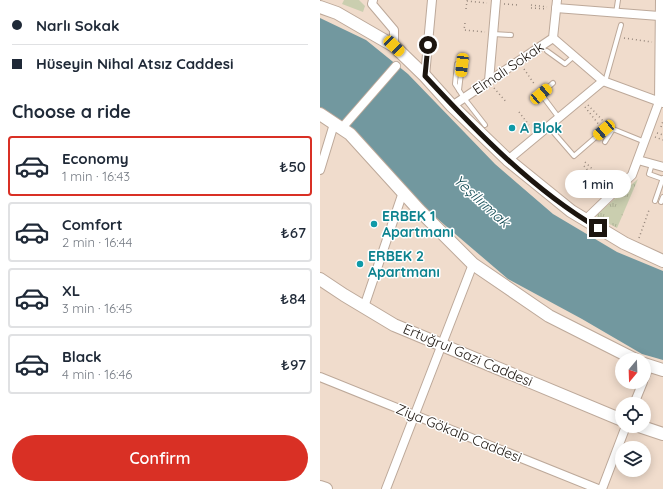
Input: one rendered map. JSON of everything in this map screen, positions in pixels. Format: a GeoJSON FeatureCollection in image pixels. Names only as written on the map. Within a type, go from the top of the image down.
{"type":"FeatureCollection","features":[{"type":"Feature","properties":{"kind":"street"},"geometry":{"type":"LineString","coordinates":[[425,76],[432,0]]}},
{"type":"Feature","properties":{"kind":"street"},"geometry":{"type":"LineString","coordinates":[[586,220],[632,175],[661,103],[660,0]]}},
{"type":"Feature","properties":{"kind":"street"},"geometry":{"type":"LineString","coordinates":[[371,1],[394,30],[394,46]]}},
{"type":"Feature","properties":{"kind":"street"},"geometry":{"type":"LineString","coordinates":[[489,81],[496,2]]}},
{"type":"Feature","properties":{"kind":"street"},"geometry":{"type":"LineString","coordinates":[[556,6],[659,16]]}},
{"type":"Feature","properties":{"kind":"street","name":"Elmalı Sokak"},"geometry":{"type":"LineString","coordinates":[[452,106],[553,38],[556,6]]}},
{"type":"Feature","properties":{"kind":"street"},"geometry":{"type":"LineString","coordinates":[[320,7],[337,13],[394,46],[425,76],[452,106],[508,160],[571,211],[624,243],[663,261]]}},
{"type":"Feature","properties":{"kind":"street"},"geometry":{"type":"LineString","coordinates":[[553,38],[604,81],[661,103]]}},
{"type":"Feature","properties":{"kind":"street"},"geometry":{"type":"LineString","coordinates":[[320,170],[338,126],[396,66]]}},
{"type":"Feature","properties":{"kind":"street"},"geometry":{"type":"LineString","coordinates":[[508,160],[604,81]]}},
{"type":"Feature","properties":{"kind":"street"},"geometry":{"type":"LineString","coordinates":[[320,114],[350,134],[403,192],[473,264],[549,316],[622,353]]}},
{"type":"Feature","properties":{"kind":"street"},"geometry":{"type":"LineString","coordinates":[[638,160],[663,167]]}},
{"type":"Feature","properties":{"kind":"street"},"geometry":{"type":"LineString","coordinates":[[364,307],[403,192]]}},
{"type":"Feature","properties":{"kind":"street"},"geometry":{"type":"LineString","coordinates":[[386,489],[473,264]]}},
{"type":"Feature","properties":{"kind":"street","name":"Ertuğrul Gazi Caddesi"},"geometry":{"type":"LineString","coordinates":[[320,279],[394,324],[615,417]]}},
{"type":"Feature","properties":{"kind":"street"},"geometry":{"type":"LineString","coordinates":[[651,366],[663,370]]}},
{"type":"Feature","properties":{"kind":"street","name":"Ziya Gökalp Caddesi"},"geometry":{"type":"LineString","coordinates":[[320,377],[598,489]]}},
{"type":"Feature","properties":{"kind":"street"},"geometry":{"type":"LineString","coordinates":[[651,430],[663,434]]}},
{"type":"Feature","properties":{"kind":"street"},"geometry":{"type":"LineString","coordinates":[[602,489],[623,433]]}},
{"type":"Feature","properties":{"kind":"street"},"geometry":{"type":"LineString","coordinates":[[320,487],[326,489]]}},
{"type":"Feature","properties":{"kind":"lane"},"geometry":{"type":"LineString","coordinates":[[616,13],[618,0]]}},
{"type":"Feature","properties":{"kind":"lane"},"geometry":{"type":"LineString","coordinates":[[604,81],[621,25]]}},
{"type":"Feature","properties":{"kind":"lane"},"geometry":{"type":"LineString","coordinates":[[493,33],[511,35]]}},
{"type":"Feature","properties":{"kind":"lane"},"geometry":{"type":"LineString","coordinates":[[546,51],[565,64],[574,56]]}},
{"type":"Feature","properties":{"kind":"lane"},"geometry":{"type":"LineString","coordinates":[[457,64],[455,84],[485,125]]}},
{"type":"Feature","properties":{"kind":"lane"},"geometry":{"type":"LineString","coordinates":[[459,91],[462,65]]}},
{"type":"Feature","properties":{"kind":"lane"},"geometry":{"type":"LineString","coordinates":[[553,83],[541,94],[559,118]]}},
{"type":"Feature","properties":{"kind":"lane"},"geometry":{"type":"LineString","coordinates":[[535,126],[539,134]]}},
{"type":"Feature","properties":{"kind":"lane"},"geometry":{"type":"LineString","coordinates":[[548,126],[574,156],[604,130]]}},
{"type":"Feature","properties":{"kind":"lane"},"geometry":{"type":"LineString","coordinates":[[605,142],[612,129],[645,142]]}},
{"type":"Feature","properties":{"kind":"lane"},"geometry":{"type":"LineString","coordinates":[[652,164],[649,174],[663,178],[655,201]]}},
{"type":"Feature","properties":{"kind":"lane"},"geometry":{"type":"LineString","coordinates":[[661,202],[663,197]]}},
{"type":"Feature","properties":{"kind":"path"},"geometry":{"type":"LineString","coordinates":[[466,9],[467,1],[496,2],[518,5]]}},
{"type":"Feature","properties":{"kind":"path"},"geometry":{"type":"LineString","coordinates":[[531,7],[556,6]]}},
{"type":"Feature","properties":{"kind":"path"},"geometry":{"type":"LineString","coordinates":[[465,23],[464,30],[493,33]]}},
{"type":"Feature","properties":{"kind":"path"},"geometry":{"type":"LineString","coordinates":[[622,38],[661,39]]}},
{"type":"Feature","properties":{"kind":"path"},"geometry":{"type":"LineString","coordinates":[[518,61],[535,85]]}},
{"type":"Feature","properties":{"kind":"path"},"geometry":{"type":"LineString","coordinates":[[489,81],[507,103]]}},
{"type":"Feature","properties":{"kind":"path"},"geometry":{"type":"LineString","coordinates":[[580,100],[606,124]]}},
{"type":"Feature","properties":{"kind":"path"},"geometry":{"type":"LineString","coordinates":[[580,100],[604,130]]}},
{"type":"Feature","properties":{"kind":"path"},"geometry":{"type":"LineString","coordinates":[[519,112],[539,134]]}},
{"type":"Feature","properties":{"kind":"path"},"geometry":{"type":"LineString","coordinates":[[661,126],[663,121]]}},
{"type":"Feature","properties":{"kind":"path"},"geometry":{"type":"LineString","coordinates":[[585,162],[613,194]]}},
{"type":"Feature","properties":{"kind":"path"},"geometry":{"type":"LineString","coordinates":[[584,166],[613,194]]}},
{"type":"Feature","properties":{"kind":"path"},"geometry":{"type":"LineString","coordinates":[[635,248],[649,210]]}},
{"type":"Feature","properties":{"kind":"green space"},"geometry":{"type":"Polygon","coordinates":[[[344,0],[359,0],[365,6],[363,12],[342,4],[344,0]]]}},
{"type":"Feature","properties":{"kind":"green space"},"geometry":{"type":"Polygon","coordinates":[[[638,179],[617,228],[597,217],[596,215],[638,179]]]}},
{"type":"Feature","properties":{"kind":"water","name":"Yeşilırmak"},"geometry":{"type":"Polygon","coordinates":[[[320,18],[366,40],[408,74],[495,164],[553,214],[617,252],[663,271],[663,360],[651,357],[651,353],[640,353],[582,319],[508,279],[426,209],[320,109],[320,18]]]}},
{"type":"Feature","properties":{"kind":"place","name":"A Blok"},"geometry":{"type":"Point","coordinates":[512,128]}},
{"type":"Feature","properties":{"kind":"place","name":"ERBEK 1 Apartmanı"},"geometry":{"type":"Point","coordinates":[374,224]}},
{"type":"Feature","properties":{"kind":"place","name":"ERBEK 2 Apartmanı"},"geometry":{"type":"Point","coordinates":[360,264]}},
{"type":"Feature","properties":{"kind":"route"},"geometry":{"type":"LineString","coordinates":[[428,45],[425,76],[452,106],[519,170],[571,211],[598,228]]}}]}
